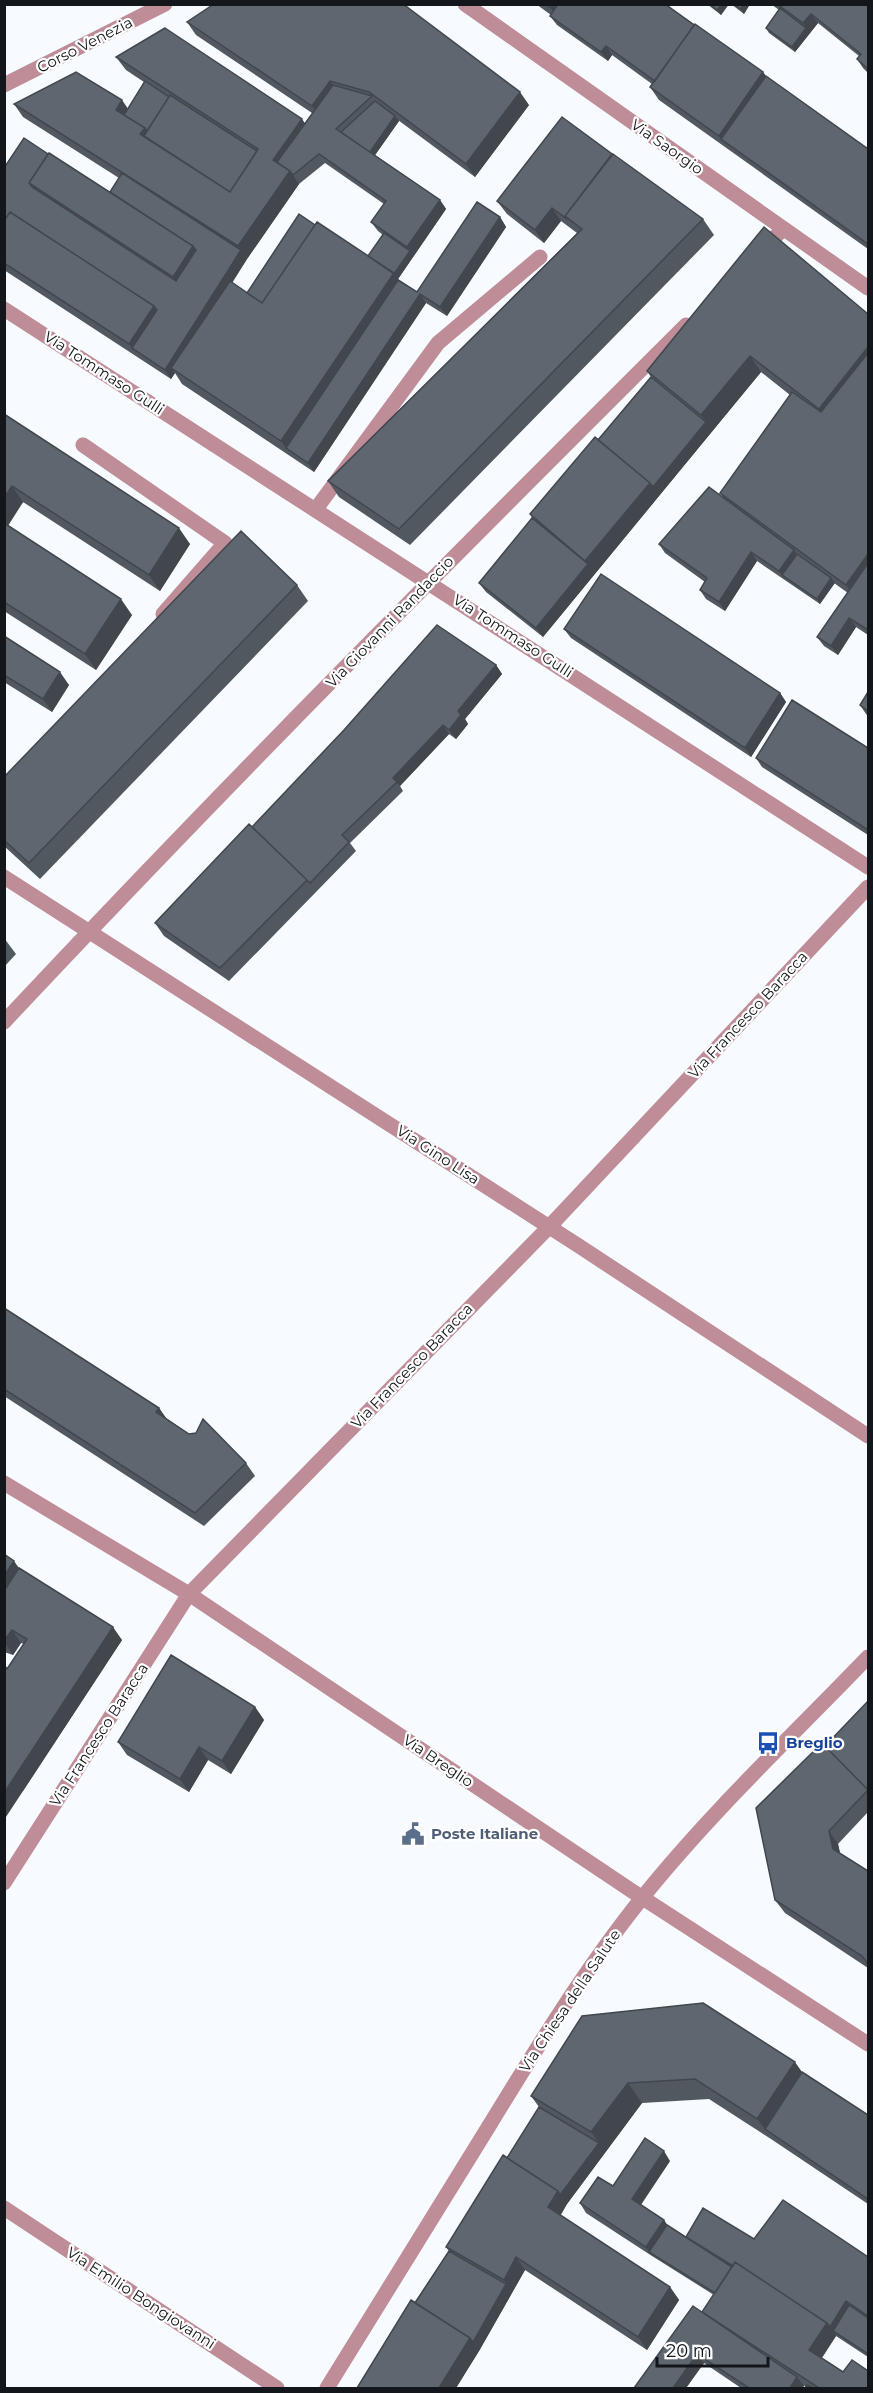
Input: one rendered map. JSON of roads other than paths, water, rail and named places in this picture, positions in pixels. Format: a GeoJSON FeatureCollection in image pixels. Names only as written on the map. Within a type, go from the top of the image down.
{"type":"FeatureCollection","features":[{"type":"Feature","properties":{"kind":"street","name":"Corso Venezia"},"geometry":{"type":"LineString","coordinates":[[4,85],[165,4]]}},
{"type":"Feature","properties":{"kind":"street","name":"Via Saorgio"},"geometry":{"type":"LineString","coordinates":[[465,4],[868,288]]}},
{"type":"Feature","properties":{"kind":"street"},"geometry":{"type":"LineString","coordinates":[[749,262],[783,229]]}},
{"type":"Feature","properties":{"kind":"street"},"geometry":{"type":"LineString","coordinates":[[316,509],[438,344],[540,257]]}},
{"type":"Feature","properties":{"kind":"street","name":"Via Tommaso Gulli"},"geometry":{"type":"LineString","coordinates":[[4,309],[868,867]]}},
{"type":"Feature","properties":{"kind":"street","name":"Via Giovanni Randaccio"},"geometry":{"type":"LineString","coordinates":[[4,1022],[428,581],[699,313]]}},
{"type":"Feature","properties":{"kind":"street"},"geometry":{"type":"LineString","coordinates":[[83,445],[225,543],[154,622]]}},
{"type":"Feature","properties":{"kind":"street","name":"Via Gino Lisa"},"geometry":{"type":"LineString","coordinates":[[4,877],[549,1227],[868,1436]]}},
{"type":"Feature","properties":{"kind":"street","name":"Via Francesco Baracca"},"geometry":{"type":"LineString","coordinates":[[4,1883],[189,1594],[549,1227],[868,887]]}},
{"type":"Feature","properties":{"kind":"street","name":"Via Breglio"},"geometry":{"type":"LineString","coordinates":[[4,1483],[189,1594],[642,1898],[868,2044]]}},
{"type":"Feature","properties":{"kind":"street","name":"Via Chiesa della Salute"},"geometry":{"type":"LineString","coordinates":[[327,2388],[574,1991],[642,1898],[694,1837],[868,1657]]}},
{"type":"Feature","properties":{"kind":"street","name":"Via Emilio Bongiovanni"},"geometry":{"type":"LineString","coordinates":[[4,2208],[277,2388]]}},
{"type":"Feature","properties":{"kind":"place","name":"Breglio"},"geometry":{"type":"Point","coordinates":[768,1743]}},
{"type":"Feature","properties":{"kind":"place","name":"Poste Italiane"},"geometry":{"type":"Point","coordinates":[413,1834]}}]}
